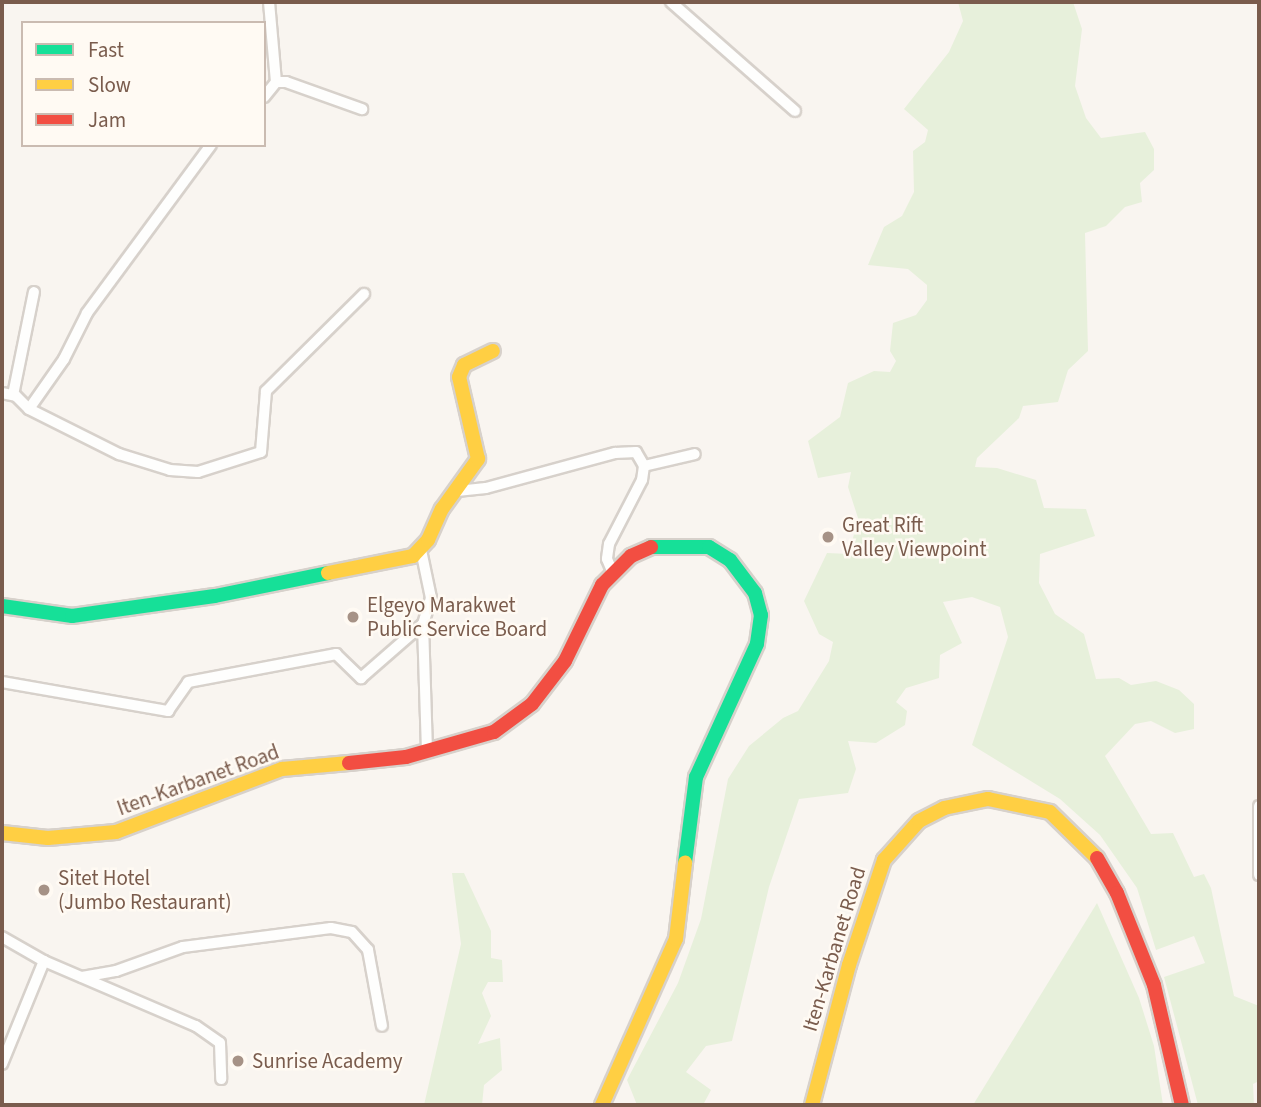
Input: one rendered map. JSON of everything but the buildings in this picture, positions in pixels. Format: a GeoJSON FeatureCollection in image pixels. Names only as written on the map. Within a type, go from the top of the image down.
{"type":"FeatureCollection","features":[{"type":"Feature","properties":{"kind":"main road"},"geometry":{"type":"LineString","coordinates":[[2,606],[72,616],[215,596],[395,561],[421,550],[478,459],[459,377],[464,365],[493,351]]}},
{"type":"Feature","properties":{"kind":"main road","name":"Iten-Karbanet Road"},"geometry":{"type":"LineString","coordinates":[[2,833],[48,838],[116,832],[282,769],[427,752],[494,732],[532,704],[565,662],[583,619],[613,573],[631,556],[655,545],[709,547],[748,580],[761,615],[757,644],[745,676],[713,732],[696,777],[676,939],[602,1105]]}},
{"type":"Feature","properties":{"kind":"main road","name":"Iten-Karbanet Road"},"geometry":{"type":"LineString","coordinates":[[812,1105],[856,939],[884,860],[919,821],[944,808],[988,799],[1050,812],[1093,852],[1117,892],[1154,985],[1182,1105]]}},
{"type":"Feature","properties":{"kind":"street"},"geometry":{"type":"LineString","coordinates":[[266,94],[276,82],[269,2]]}},
{"type":"Feature","properties":{"kind":"street"},"geometry":{"type":"LineString","coordinates":[[671,2],[795,111]]}},
{"type":"Feature","properties":{"kind":"street"},"geometry":{"type":"LineString","coordinates":[[276,82],[306,86],[362,109]]}},
{"type":"Feature","properties":{"kind":"street"},"geometry":{"type":"LineString","coordinates":[[29,409],[64,359],[88,313],[210,147]]}},
{"type":"Feature","properties":{"kind":"street"},"geometry":{"type":"LineString","coordinates":[[13,396],[34,292]]}},
{"type":"Feature","properties":{"kind":"street"},"geometry":{"type":"LineString","coordinates":[[2,393],[13,396],[29,409],[119,454],[170,470],[198,472],[246,457],[264,447],[265,391],[364,295]]}},
{"type":"Feature","properties":{"kind":"street"},"geometry":{"type":"LineString","coordinates":[[457,491],[486,488],[615,453],[636,452],[644,466],[642,480],[609,544],[607,559],[613,573]]}},
{"type":"Feature","properties":{"kind":"street"},"geometry":{"type":"LineString","coordinates":[[644,466],[695,454]]}},
{"type":"Feature","properties":{"kind":"street"},"geometry":{"type":"LineString","coordinates":[[421,550],[431,598],[423,624],[427,752]]}},
{"type":"Feature","properties":{"kind":"street"},"geometry":{"type":"LineString","coordinates":[[2,682],[168,711],[188,682],[336,654],[361,678],[423,624]]}},
{"type":"Feature","properties":{"kind":"street"},"geometry":{"type":"LineString","coordinates":[[1259,806],[1259,876]]}},
{"type":"Feature","properties":{"kind":"street"},"geometry":{"type":"LineString","coordinates":[[82,977],[116,971],[183,947],[331,928],[352,932],[368,950],[382,1026]]}},
{"type":"Feature","properties":{"kind":"street"},"geometry":{"type":"LineString","coordinates":[[2,937],[44,961],[196,1026],[220,1043],[221,1079]]}},
{"type":"Feature","properties":{"kind":"street"},"geometry":{"type":"LineString","coordinates":[[2,1064],[44,961]]}},
{"type":"Feature","properties":{"kind":"green space"},"geometry":{"type":"Polygon","coordinates":[[[958,2],[1073,2],[1082,29],[1075,86],[1086,118],[1101,138],[1145,132],[1154,149],[1154,170],[1140,183],[1142,202],[1125,207],[1106,226],[1085,233],[1088,351],[1068,370],[1058,402],[1023,406],[1019,418],[977,458],[975,467],[997,468],[1036,480],[1044,508],[1086,509],[1095,536],[1040,554],[1039,583],[1055,614],[1084,634],[1096,679],[1119,678],[1131,685],[1156,681],[1179,690],[1194,704],[1194,729],[1175,733],[1151,721],[1135,724],[1105,756],[1151,834],[1173,833],[1194,877],[1204,874],[1211,888],[1234,996],[1259,1006],[1259,1081],[1253,1084],[1254,1105],[1198,1105],[1164,977],[1205,963],[1194,936],[1156,950],[1137,888],[1100,835],[1060,799],[972,745],[1008,637],[1000,607],[972,597],[943,602],[962,643],[940,655],[939,678],[906,688],[896,702],[907,711],[905,725],[876,743],[848,741],[856,769],[848,793],[799,799],[769,887],[732,1041],[706,1046],[686,1072],[711,1090],[703,1105],[637,1105],[627,1080],[678,983],[701,919],[728,779],[749,746],[783,718],[798,711],[829,661],[833,642],[819,634],[804,601],[827,553],[849,554],[858,518],[848,487],[851,472],[818,478],[808,441],[840,417],[848,383],[874,371],[890,372],[896,361],[890,351],[893,323],[916,315],[927,300],[927,285],[908,269],[868,265],[884,227],[902,216],[914,192],[913,151],[925,142],[928,130],[904,109],[949,52],[963,21],[958,2]]]}},
{"type":"Feature","properties":{"kind":"green space"},"geometry":{"type":"Polygon","coordinates":[[[452,873],[464,873],[491,931],[491,958],[502,960],[503,982],[488,982],[482,993],[491,1016],[478,1044],[500,1038],[502,1070],[484,1085],[482,1105],[424,1105],[461,944],[452,873]]]}},
{"type":"Feature","properties":{"kind":"green space"},"geometry":{"type":"Polygon","coordinates":[[[1097,903],[1139,998],[1154,1046],[1163,1105],[973,1105],[1097,903]]]}},
{"type":"Feature","properties":{"kind":"traffic: fast"},"geometry":{"type":"LineString","coordinates":[[651,547],[709,547],[730,560],[755,593],[761,615],[757,644],[696,777],[685,863]]}},
{"type":"Feature","properties":{"kind":"traffic: fast"},"geometry":{"type":"LineString","coordinates":[[2,606],[72,616],[215,596],[328,573]]}},
{"type":"Feature","properties":{"kind":"traffic: slow"},"geometry":{"type":"LineString","coordinates":[[328,573],[413,556],[428,540],[442,509],[478,459],[459,377],[464,365],[493,351]]}},
{"type":"Feature","properties":{"kind":"traffic: slow"},"geometry":{"type":"LineString","coordinates":[[2,833],[48,838],[116,832],[282,769],[349,763]]}},
{"type":"Feature","properties":{"kind":"traffic: slow"},"geometry":{"type":"LineString","coordinates":[[812,1105],[849,965],[884,860],[919,821],[944,808],[988,799],[1050,812],[1097,858]]}},
{"type":"Feature","properties":{"kind":"traffic: slow"},"geometry":{"type":"LineString","coordinates":[[602,1105],[676,939],[685,863]]}},
{"type":"Feature","properties":{"kind":"traffic: jam"},"geometry":{"type":"LineString","coordinates":[[349,763],[406,757],[494,732],[532,704],[565,661],[602,585],[631,556],[651,547]]}},
{"type":"Feature","properties":{"kind":"traffic: jam"},"geometry":{"type":"LineString","coordinates":[[1097,858],[1117,893],[1154,985],[1182,1105]]}},
{"type":"Feature","properties":{"kind":"place","name":"Great Rift Valley Viewpoint"},"geometry":{"type":"Point","coordinates":[828,537]}},
{"type":"Feature","properties":{"kind":"place","name":"Elgeyo Marakwet Public Service Board"},"geometry":{"type":"Point","coordinates":[353,617]}},
{"type":"Feature","properties":{"kind":"place","name":"Sitet Hotel (Jumbo Restaurant)"},"geometry":{"type":"Point","coordinates":[44,890]}},
{"type":"Feature","properties":{"kind":"place","name":"Sunrise Academy"},"geometry":{"type":"Point","coordinates":[238,1061]}}]}
